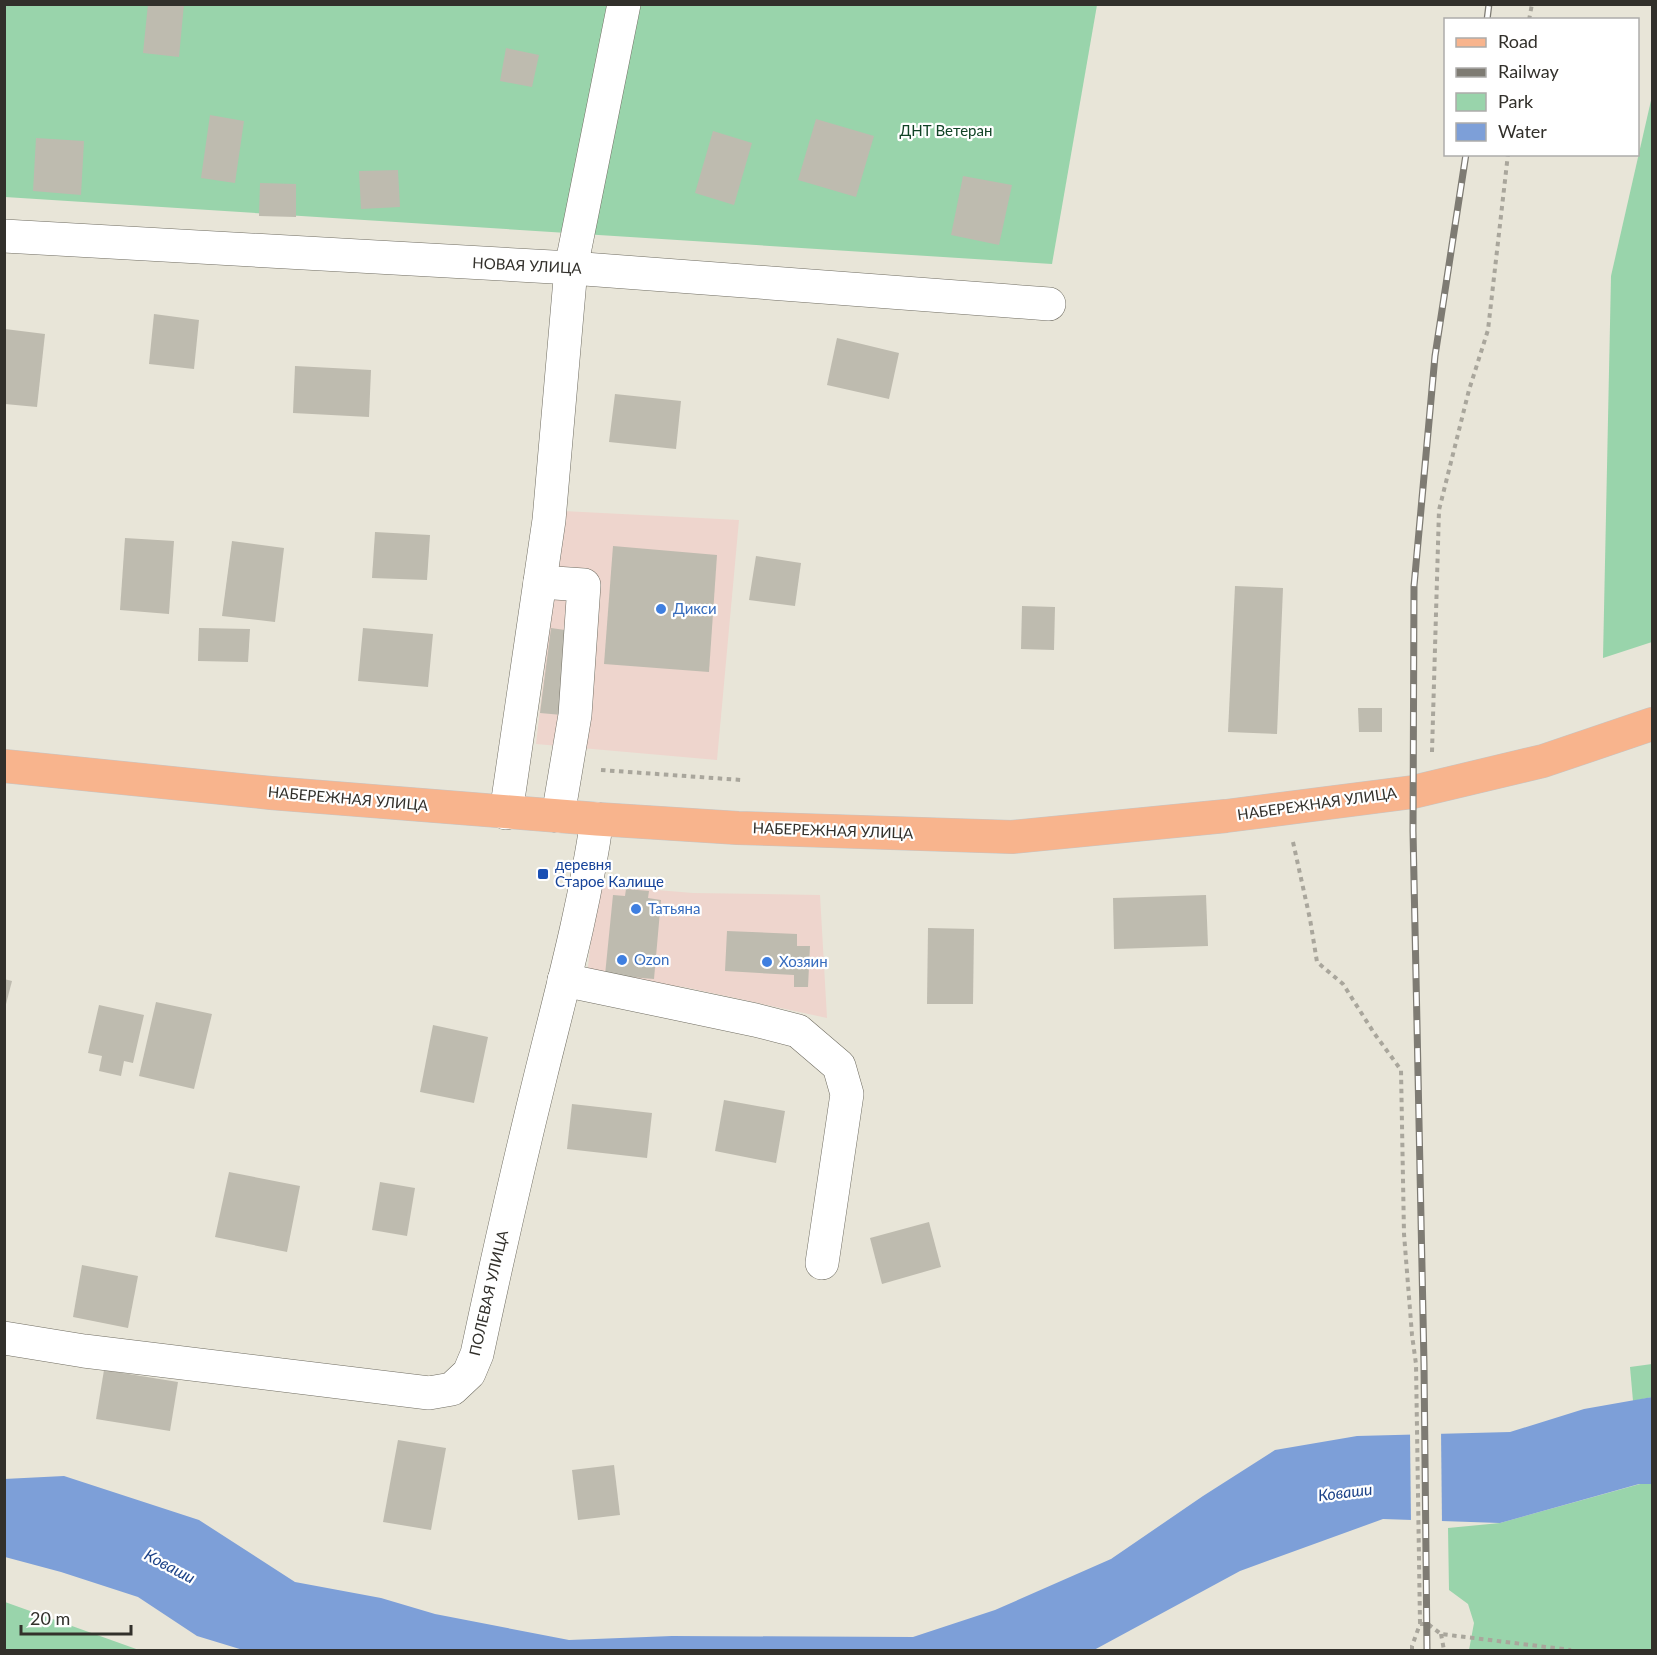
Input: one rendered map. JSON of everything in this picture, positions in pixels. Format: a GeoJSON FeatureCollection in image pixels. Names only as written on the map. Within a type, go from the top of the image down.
{"type":"FeatureCollection","features":[{"type":"Feature","properties":{"kind":"main road","name":"НАБЕРЕЖНАЯ УЛИЦА"},"geometry":{"type":"LineString","coordinates":[[4,766],[271,793],[506,813],[738,828],[1012,837],[1226,816],[1413,792],[1543,761],[1653,724]]}},
{"type":"Feature","properties":{"kind":"street"},"geometry":{"type":"LineString","coordinates":[[506,813],[549,520],[571,268],[624,4]]}},
{"type":"Feature","properties":{"kind":"street","name":"НОВАЯ УЛИЦА"},"geometry":{"type":"LineString","coordinates":[[4,236],[571,268],[1049,304]]}},
{"type":"Feature","properties":{"kind":"street"},"geometry":{"type":"LineString","coordinates":[[540,582],[584,585],[575,715],[558,816]]}},
{"type":"Feature","properties":{"kind":"street","name":"ПОЛЕВАЯ УЛИЦА"},"geometry":{"type":"LineString","coordinates":[[4,1338],[84,1352],[417,1392],[429,1393],[452,1389],[469,1373],[477,1354],[509,1205],[591,860],[597,819]]}},
{"type":"Feature","properties":{"kind":"street"},"geometry":{"type":"LineString","coordinates":[[564,980],[798,1031],[839,1066],[847,1094],[822,1263]]}},
{"type":"Feature","properties":{"kind":"path"},"geometry":{"type":"LineString","coordinates":[[1432,759],[1439,510],[1469,390],[1488,330],[1508,156]]}},
{"type":"Feature","properties":{"kind":"path"},"geometry":{"type":"LineString","coordinates":[[566,767],[741,780]]}},
{"type":"Feature","properties":{"kind":"path"},"geometry":{"type":"LineString","coordinates":[[1291,833],[1317,962],[1343,984],[1401,1070],[1404,1234],[1416,1364],[1420,1624],[1412,1650]]}},
{"type":"Feature","properties":{"kind":"path"},"geometry":{"type":"LineString","coordinates":[[1420,1624],[1428,1624],[1441,1634],[1571,1650]]}},
{"type":"Feature","properties":{"kind":"path"},"geometry":{"type":"LineString","coordinates":[[1441,1634],[1444,1650]]}},
{"type":"Feature","properties":{"kind":"shaded area"},"geometry":{"type":"Polygon","coordinates":[[[563,511],[739,520],[717,760],[536,744],[563,511]]]}},
{"type":"Feature","properties":{"kind":"shaded area"},"geometry":{"type":"Polygon","coordinates":[[[596,885],[693,893],[820,895],[827,1018],[684,987],[587,978],[596,885]]]}},
{"type":"Feature","properties":{"kind":"green space","name":"ДНТ Ветеран"},"geometry":{"type":"Polygon","coordinates":[[[4,5],[1097,5],[1052,264],[5,197],[4,5]]]}},
{"type":"Feature","properties":{"kind":"green space"},"geometry":{"type":"Polygon","coordinates":[[[1652,96],[1652,642],[1603,658],[1611,276],[1652,96]]]}},
{"type":"Feature","properties":{"kind":"green space"},"geometry":{"type":"Polygon","coordinates":[[[1652,1364],[1652,1397],[1633,1401],[1630,1367],[1652,1364]]]}},
{"type":"Feature","properties":{"kind":"green space"},"geometry":{"type":"Polygon","coordinates":[[[1640,1484],[1652,1484],[1652,1650],[1469,1650],[1474,1623],[1468,1604],[1449,1590],[1448,1528],[1500,1523],[1640,1484]]]}},
{"type":"Feature","properties":{"kind":"green space"},"geometry":{"type":"Polygon","coordinates":[[[5,1602],[139,1650],[5,1650],[5,1602]]]}},
{"type":"Feature","properties":{"kind":"water","name":"Коваши"},"geometry":{"type":"Polygon","coordinates":[[[1652,1397],[1652,1484],[1639,1484],[1500,1523],[1383,1519],[1240,1571],[1094,1650],[243,1650],[197,1636],[138,1597],[5,1557],[4,1479],[64,1476],[199,1520],[295,1582],[381,1598],[435,1614],[569,1640],[672,1636],[913,1637],[995,1610],[1111,1559],[1275,1450],[1357,1436],[1510,1432],[1584,1409],[1652,1397]]]}},
{"type":"Feature","properties":{"kind":"pier"},"geometry":{"type":"Polygon","coordinates":[[[1441,1431],[1442,1524],[1411,1523],[1410,1432],[1441,1431]]]}},
{"type":"Feature","properties":{"kind":"building"},"geometry":{"type":"Polygon","coordinates":[[[148,4],[184,4],[179,57],[143,53],[148,4]]]}},
{"type":"Feature","properties":{"kind":"building"},"geometry":{"type":"Polygon","coordinates":[[[506,48],[539,55],[532,87],[500,81],[506,48]]]}},
{"type":"Feature","properties":{"kind":"building"},"geometry":{"type":"Polygon","coordinates":[[[210,115],[244,121],[235,183],[201,178],[210,115]]]}},
{"type":"Feature","properties":{"kind":"building"},"geometry":{"type":"Polygon","coordinates":[[[816,119],[874,136],[856,197],[798,180],[816,119]]]}},
{"type":"Feature","properties":{"kind":"building"},"geometry":{"type":"Polygon","coordinates":[[[713,131],[752,143],[734,205],[695,193],[713,131]]]}},
{"type":"Feature","properties":{"kind":"building"},"geometry":{"type":"Polygon","coordinates":[[[36,138],[84,141],[81,195],[33,191],[36,138]]]}},
{"type":"Feature","properties":{"kind":"building"},"geometry":{"type":"Polygon","coordinates":[[[398,170],[400,207],[361,209],[359,171],[398,170]]]}},
{"type":"Feature","properties":{"kind":"building"},"geometry":{"type":"Polygon","coordinates":[[[963,176],[1012,185],[999,245],[951,235],[963,176]]]}},
{"type":"Feature","properties":{"kind":"building"},"geometry":{"type":"Polygon","coordinates":[[[260,183],[296,184],[296,217],[259,216],[260,183]]]}},
{"type":"Feature","properties":{"kind":"building"},"geometry":{"type":"Polygon","coordinates":[[[154,314],[199,320],[194,369],[149,364],[154,314]]]}},
{"type":"Feature","properties":{"kind":"building"},"geometry":{"type":"Polygon","coordinates":[[[5,329],[45,334],[37,407],[5,404],[5,329]]]}},
{"type":"Feature","properties":{"kind":"building"},"geometry":{"type":"Polygon","coordinates":[[[837,338],[899,353],[889,399],[827,385],[837,338]]]}},
{"type":"Feature","properties":{"kind":"building"},"geometry":{"type":"Polygon","coordinates":[[[295,366],[371,370],[369,417],[293,413],[295,366]]]}},
{"type":"Feature","properties":{"kind":"building"},"geometry":{"type":"Polygon","coordinates":[[[615,394],[681,401],[676,449],[609,442],[615,394]]]}},
{"type":"Feature","properties":{"kind":"building"},"geometry":{"type":"Polygon","coordinates":[[[375,532],[430,535],[427,580],[372,578],[375,532]]]}},
{"type":"Feature","properties":{"kind":"building"},"geometry":{"type":"Polygon","coordinates":[[[125,538],[174,541],[169,614],[120,610],[125,538]]]}},
{"type":"Feature","properties":{"kind":"building"},"geometry":{"type":"Polygon","coordinates":[[[232,541],[284,548],[275,622],[222,616],[232,541]]]}},
{"type":"Feature","properties":{"kind":"building","name":"Дикси"},"geometry":{"type":"Polygon","coordinates":[[[613,546],[717,555],[709,672],[604,664],[613,546]]]}},
{"type":"Feature","properties":{"kind":"building"},"geometry":{"type":"Polygon","coordinates":[[[756,556],[801,563],[795,606],[749,600],[756,556]]]}},
{"type":"Feature","properties":{"kind":"building"},"geometry":{"type":"Polygon","coordinates":[[[1235,586],[1283,588],[1277,734],[1228,732],[1235,586]]]}},
{"type":"Feature","properties":{"kind":"building"},"geometry":{"type":"Polygon","coordinates":[[[1022,606],[1055,607],[1054,650],[1021,649],[1022,606]]]}},
{"type":"Feature","properties":{"kind":"building"},"geometry":{"type":"Polygon","coordinates":[[[199,628],[250,629],[248,662],[198,661],[199,628]]]}},
{"type":"Feature","properties":{"kind":"building"},"geometry":{"type":"Polygon","coordinates":[[[363,628],[433,634],[428,687],[358,681],[363,628]]]}},
{"type":"Feature","properties":{"kind":"building"},"geometry":{"type":"Polygon","coordinates":[[[551,628],[572,631],[562,715],[540,713],[551,628]]]}},
{"type":"Feature","properties":{"kind":"building"},"geometry":{"type":"Polygon","coordinates":[[[1358,708],[1382,708],[1382,732],[1359,732],[1358,708]]]}},
{"type":"Feature","properties":{"kind":"building"},"geometry":{"type":"Polygon","coordinates":[[[626,889],[649,891],[648,898],[661,900],[654,979],[605,975],[613,895],[625,896],[626,889]]]}},
{"type":"Feature","properties":{"kind":"building"},"geometry":{"type":"Polygon","coordinates":[[[1206,895],[1208,946],[1114,949],[1113,898],[1206,895]]]}},
{"type":"Feature","properties":{"kind":"building"},"geometry":{"type":"Polygon","coordinates":[[[928,928],[974,929],[973,1004],[927,1004],[928,928]]]}},
{"type":"Feature","properties":{"kind":"building","name":"Хозяин"},"geometry":{"type":"Polygon","coordinates":[[[727,931],[797,934],[797,946],[810,946],[808,987],[794,987],[794,975],[725,971],[727,931]]]}},
{"type":"Feature","properties":{"kind":"building"},"geometry":{"type":"Polygon","coordinates":[[[4,979],[12,981],[5,1008],[4,1008],[4,979]]]}},
{"type":"Feature","properties":{"kind":"building"},"geometry":{"type":"Polygon","coordinates":[[[156,1002],[212,1014],[194,1089],[139,1076],[156,1002]]]}},
{"type":"Feature","properties":{"kind":"building"},"geometry":{"type":"Polygon","coordinates":[[[99,1005],[144,1015],[133,1063],[124,1061],[121,1076],[99,1071],[102,1056],[88,1053],[99,1005]]]}},
{"type":"Feature","properties":{"kind":"building"},"geometry":{"type":"Polygon","coordinates":[[[433,1025],[488,1037],[474,1103],[420,1092],[433,1025]]]}},
{"type":"Feature","properties":{"kind":"building"},"geometry":{"type":"Polygon","coordinates":[[[724,1100],[785,1111],[776,1163],[715,1151],[724,1100]]]}},
{"type":"Feature","properties":{"kind":"building"},"geometry":{"type":"Polygon","coordinates":[[[572,1104],[652,1113],[647,1158],[567,1149],[572,1104]]]}},
{"type":"Feature","properties":{"kind":"building"},"geometry":{"type":"Polygon","coordinates":[[[229,1172],[300,1186],[287,1252],[215,1237],[229,1172]]]}},
{"type":"Feature","properties":{"kind":"building"},"geometry":{"type":"Polygon","coordinates":[[[380,1182],[415,1188],[407,1236],[372,1230],[380,1182]]]}},
{"type":"Feature","properties":{"kind":"building"},"geometry":{"type":"Polygon","coordinates":[[[929,1222],[941,1267],[882,1284],[870,1238],[929,1222]]]}},
{"type":"Feature","properties":{"kind":"building"},"geometry":{"type":"Polygon","coordinates":[[[82,1265],[138,1276],[128,1328],[73,1317],[82,1265]]]}},
{"type":"Feature","properties":{"kind":"building"},"geometry":{"type":"Polygon","coordinates":[[[104,1370],[178,1382],[170,1431],[96,1419],[104,1370]]]}},
{"type":"Feature","properties":{"kind":"building"},"geometry":{"type":"Polygon","coordinates":[[[398,1440],[446,1448],[431,1530],[383,1522],[398,1440]]]}},
{"type":"Feature","properties":{"kind":"building"},"geometry":{"type":"Polygon","coordinates":[[[614,1465],[620,1515],[578,1520],[572,1470],[614,1465]]]}},
{"type":"Feature","properties":{"kind":"railway"},"geometry":{"type":"LineString","coordinates":[[1487,18],[1489,4]]}},
{"type":"Feature","properties":{"kind":"railway"},"geometry":{"type":"LineString","coordinates":[[1427,1650],[1424,1364],[1413,831],[1414,586],[1435,356],[1466,156]]}},
{"type":"Feature","properties":{"kind":"place","name":"Дикси"},"geometry":{"type":"Point","coordinates":[661,609]}},
{"type":"Feature","properties":{"kind":"place","name":"деревня Старое Калище"},"geometry":{"type":"Point","coordinates":[543,874]}},
{"type":"Feature","properties":{"kind":"place","name":"Татьяна"},"geometry":{"type":"Point","coordinates":[636,909]}},
{"type":"Feature","properties":{"kind":"place","name":"Ozon"},"geometry":{"type":"Point","coordinates":[622,960]}},
{"type":"Feature","properties":{"kind":"place","name":"Хозяин"},"geometry":{"type":"Point","coordinates":[767,962]}}]}
